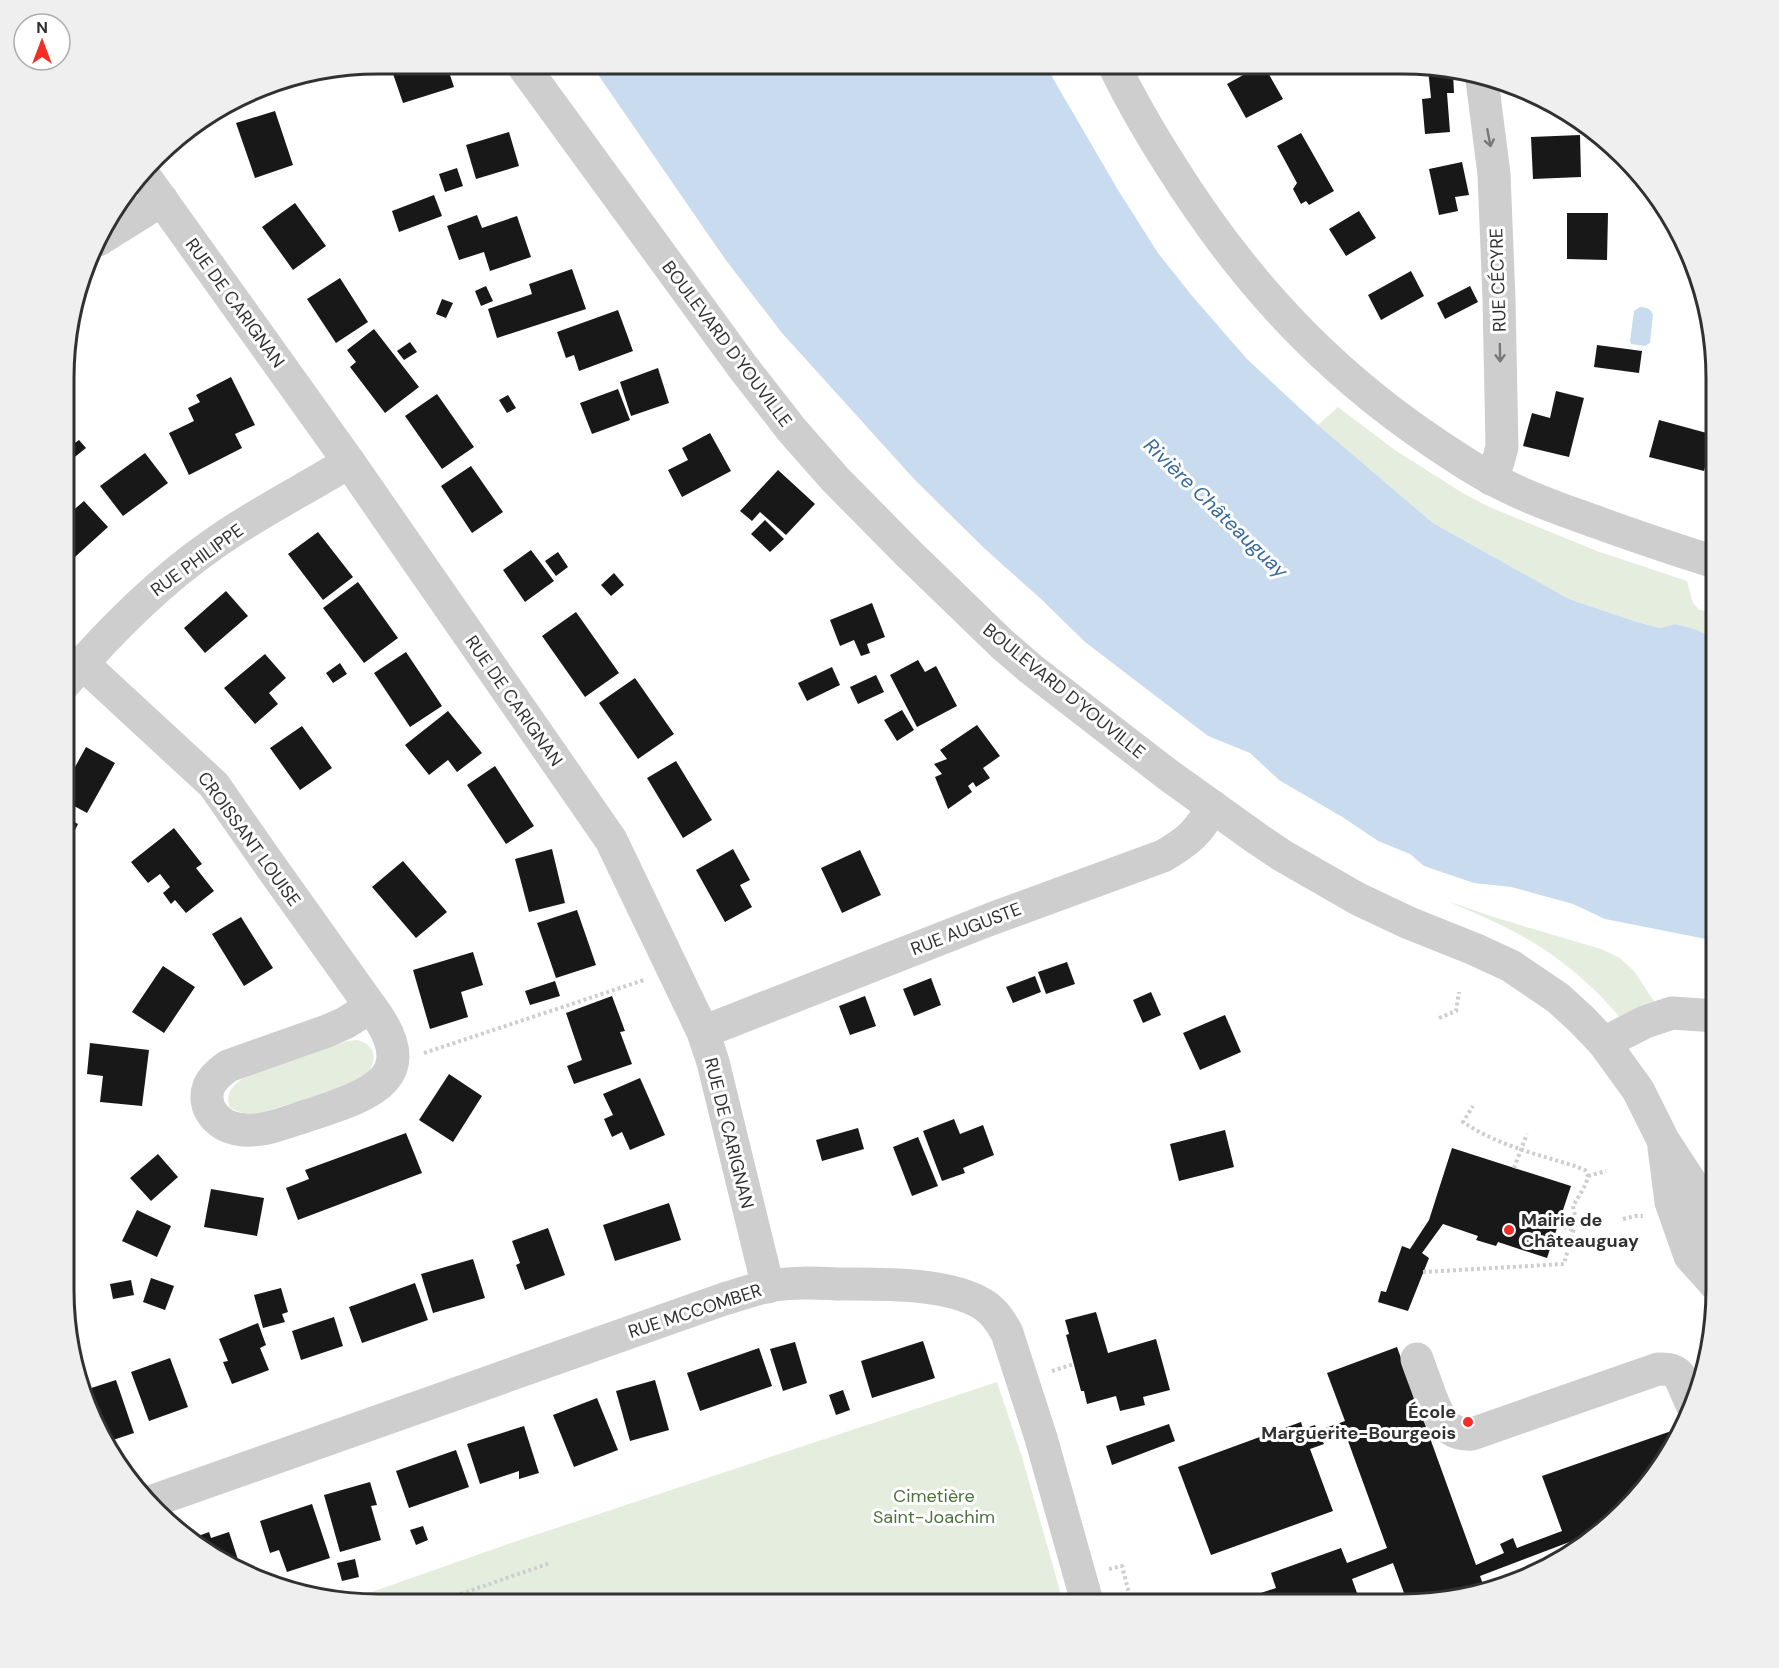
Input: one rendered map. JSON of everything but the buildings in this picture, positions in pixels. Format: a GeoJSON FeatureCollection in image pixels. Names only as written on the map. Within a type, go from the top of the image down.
{"type":"FeatureCollection","features":[{"type":"Feature","properties":{"kind":"street","name":"BOULEVARD D'YOUVILLE"},"geometry":{"type":"LineString","coordinates":[[528,74],[742,366],[791,429],[835,479],[908,553],[1009,650],[1108,730],[1283,856],[1358,899],[1511,966],[1558,998],[1604,1043],[1638,1090],[1663,1140],[1697,1192],[1706,1218]]}},
{"type":"Feature","properties":{"kind":"street"},"geometry":{"type":"LineString","coordinates":[[1118,74],[1131,100],[1187,191],[1245,272],[1313,345],[1362,390],[1418,432],[1491,479],[1511,489],[1585,518],[1706,559]]}},
{"type":"Feature","properties":{"kind":"street","name":"RUE CÉCYRE"},"geometry":{"type":"LineString","coordinates":[[1483,85],[1494,174],[1502,447],[1491,479]]}},
{"type":"Feature","properties":{"kind":"street","name":"RUE DE CARIGNAN"},"geometry":{"type":"LineString","coordinates":[[147,179],[349,462],[611,840],[703,1032],[713,1062],[768,1287]]}},
{"type":"Feature","properties":{"kind":"street"},"geometry":{"type":"LineString","coordinates":[[111,232],[162,200]]}},
{"type":"Feature","properties":{"kind":"street","name":"RUE PHILIPPE"},"geometry":{"type":"LineString","coordinates":[[74,673],[151,593],[213,544],[349,462]]}},
{"type":"Feature","properties":{"kind":"street","name":"CROISSANT LOUISE"},"geometry":{"type":"LineString","coordinates":[[74,673],[214,785],[382,1021],[389,1035],[393,1056],[392,1068],[385,1080],[375,1089],[349,1101],[262,1129],[246,1130],[226,1126],[217,1120],[210,1112],[207,1098],[209,1085],[228,1066],[327,1031],[345,1023],[371,1006]]}},
{"type":"Feature","properties":{"kind":"street","name":"RUE AUGUSTE"},"geometry":{"type":"LineString","coordinates":[[703,1032],[1003,914],[1163,856],[1185,843],[1206,818],[1212,806]]}},
{"type":"Feature","properties":{"kind":"street"},"geometry":{"type":"LineString","coordinates":[[1604,1043],[1672,1013],[1706,1015]]}},
{"type":"Feature","properties":{"kind":"street","name":"BOULEVARD D'YOUVILLE"},"geometry":{"type":"LineString","coordinates":[[1663,1140],[1671,1202],[1690,1256],[1706,1274]]}},
{"type":"Feature","properties":{"kind":"street","name":"RUE MCCOMBER"},"geometry":{"type":"LineString","coordinates":[[157,1499],[724,1299],[768,1287],[806,1283],[926,1288],[946,1291],[984,1305],[995,1314],[1007,1333],[1041,1438],[1086,1594]]}},
{"type":"Feature","properties":{"kind":"street"},"geometry":{"type":"LineString","coordinates":[[1417,1359],[1439,1416],[1448,1428],[1462,1434],[1476,1432],[1658,1370],[1675,1371],[1687,1393]]}},
{"type":"Feature","properties":{"kind":"path"},"geometry":{"type":"LineString","coordinates":[[423,1053],[653,977]]}},
{"type":"Feature","properties":{"kind":"path"},"geometry":{"type":"LineString","coordinates":[[1439,1018],[1456,1011],[1459,992]]}},
{"type":"Feature","properties":{"kind":"path"},"geometry":{"type":"LineString","coordinates":[[1423,1272],[1564,1264],[1576,1221],[1573,1206],[1586,1185],[1588,1176],[1585,1170],[1492,1139],[1463,1122],[1473,1106]]}},
{"type":"Feature","properties":{"kind":"path"},"geometry":{"type":"LineString","coordinates":[[1514,1168],[1527,1134]]}},
{"type":"Feature","properties":{"kind":"path"},"geometry":{"type":"LineString","coordinates":[[1588,1176],[1606,1171]]}},
{"type":"Feature","properties":{"kind":"path"},"geometry":{"type":"LineString","coordinates":[[1623,1219],[1635,1216]]}},
{"type":"Feature","properties":{"kind":"path"},"geometry":{"type":"LineString","coordinates":[[1558,1225],[1573,1230]]}},
{"type":"Feature","properties":{"kind":"path"},"geometry":{"type":"LineString","coordinates":[[1043,1374],[1074,1364]]}},
{"type":"Feature","properties":{"kind":"path"},"geometry":{"type":"LineString","coordinates":[[461,1594],[550,1563]]}},
{"type":"Feature","properties":{"kind":"path"},"geometry":{"type":"LineString","coordinates":[[1107,1570],[1122,1566],[1129,1594]]}},
{"type":"Feature","properties":{"kind":"green space"},"geometry":{"type":"Polygon","coordinates":[[[1338,407],[1395,450],[1487,506],[1597,551],[1687,581],[1693,603],[1699,610],[1706,611],[1706,635],[1675,624],[1660,628],[1637,622],[1569,599],[1433,523],[1318,425],[1338,407]]]}},
{"type":"Feature","properties":{"kind":"green space"},"geometry":{"type":"Polygon","coordinates":[[[1447,901],[1601,949],[1620,958],[1635,972],[1655,1003],[1621,1019],[1585,981],[1542,948],[1508,928],[1447,901]]]}},
{"type":"Feature","properties":{"kind":"green space"},"geometry":{"type":"Polygon","coordinates":[[[358,1040],[370,1048],[374,1058],[370,1070],[360,1081],[261,1113],[245,1114],[230,1108],[228,1098],[231,1089],[246,1076],[347,1041],[358,1040]]]}},
{"type":"Feature","properties":{"kind":"green space","name":"Cimetière Saint-Joachim"},"geometry":{"type":"Polygon","coordinates":[[[997,1382],[1022,1457],[1061,1594],[366,1594],[508,1544],[997,1382]]]}},
{"type":"Feature","properties":{"kind":"water","name":"Rivière Châteauguay"},"geometry":{"type":"Polygon","coordinates":[[[598,74],[1050,74],[1118,190],[1158,253],[1247,359],[1318,425],[1433,523],[1569,599],[1660,628],[1675,624],[1706,634],[1706,939],[1605,919],[1573,904],[1511,887],[1474,883],[1424,866],[1410,854],[1378,841],[1279,780],[1250,753],[1208,736],[1085,642],[914,479],[782,333],[725,259],[598,74]]]}},
{"type":"Feature","properties":{"kind":"water"},"geometry":{"type":"Polygon","coordinates":[[[1640,307],[1648,309],[1653,315],[1650,343],[1645,346],[1631,344],[1630,341],[1634,311],[1640,307]]]}},
{"type":"Feature","properties":{"kind":"place","name":"Mairie de Châteauguay"},"geometry":{"type":"Point","coordinates":[1509,1230]}},
{"type":"Feature","properties":{"kind":"place","name":"École Marguerite-Bourgeois"},"geometry":{"type":"Point","coordinates":[1468,1422]}}]}
